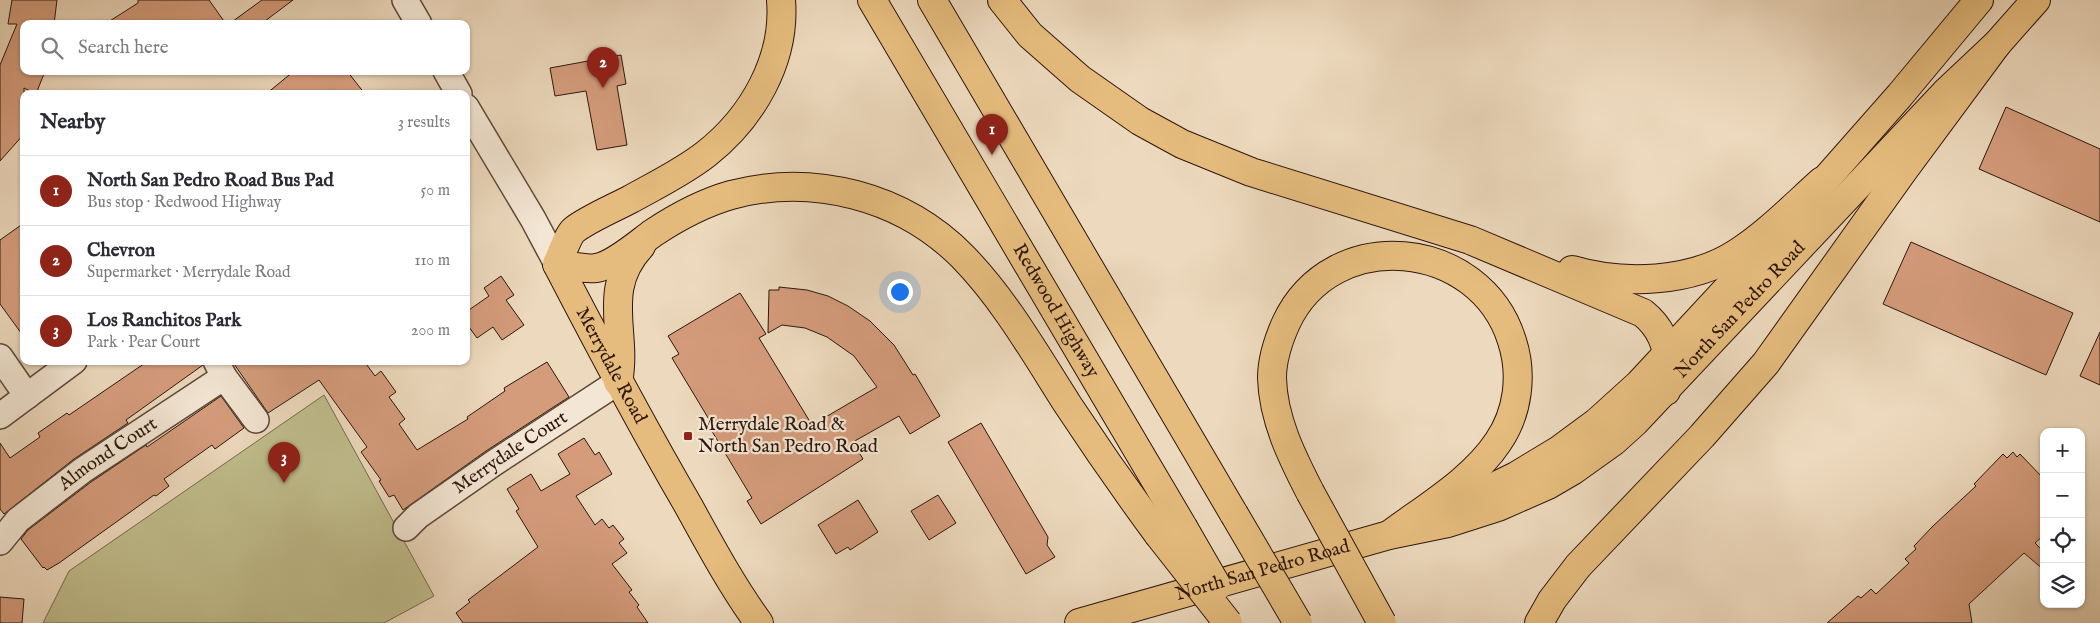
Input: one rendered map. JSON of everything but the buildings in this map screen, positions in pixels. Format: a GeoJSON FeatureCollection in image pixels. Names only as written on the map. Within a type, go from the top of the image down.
{"type":"FeatureCollection","features":[{"type":"Feature","properties":{"kind":"main road"},"geometry":{"type":"LineString","coordinates":[[781,0],[780,28],[776,54],[758,95],[738,123],[723,140],[693,163],[573,231],[557,264],[596,268],[622,255],[671,222],[709,203],[753,190],[787,187],[842,191],[866,197],[908,215],[947,242],[980,276],[1022,334],[1110,468],[1170,531],[1228,623]]}},
{"type":"Feature","properties":{"kind":"main road","name":"Redwood Highway"},"geometry":{"type":"LineString","coordinates":[[872,0],[1170,531],[1239,623]]}},
{"type":"Feature","properties":{"kind":"main road"},"geometry":{"type":"LineString","coordinates":[[932,0],[1298,623]]}},
{"type":"Feature","properties":{"kind":"main road"},"geometry":{"type":"LineString","coordinates":[[1002,0],[1030,35],[1062,64],[1114,104],[1161,134],[1227,164],[1578,272],[1629,278],[1673,275],[1716,264],[1737,253],[1822,181]]}},
{"type":"Feature","properties":{"kind":"main road","name":"North San Pedro Road"},"geometry":{"type":"LineString","coordinates":[[1389,535],[1494,488],[1559,450],[1618,403],[1744,271],[1900,95],[1979,0]]}},
{"type":"Feature","properties":{"kind":"main road","name":"North San Pedro Road"},"geometry":{"type":"LineString","coordinates":[[1079,623],[1389,535],[1428,528],[1473,515],[1525,496],[1572,471],[1614,441],[1666,391],[1945,93],[1997,44],[2036,0]]}},
{"type":"Feature","properties":{"kind":"main road"},"geometry":{"type":"LineString","coordinates":[[1538,623],[1552,600],[1578,566],[1702,436],[1766,363],[1903,171],[1997,44]]}},
{"type":"Feature","properties":{"kind":"main road"},"geometry":{"type":"LineString","coordinates":[[618,382],[621,370],[617,306],[622,276],[636,252],[671,222]]}},
{"type":"Feature","properties":{"kind":"main road"},"geometry":{"type":"LineString","coordinates":[[1446,232],[1635,309],[1656,325],[1666,342],[1669,372],[1666,391]]}},
{"type":"Feature","properties":{"kind":"main road"},"geometry":{"type":"LineString","coordinates":[[1382,623],[1298,470],[1275,407],[1273,366],[1277,343],[1291,313],[1312,288],[1328,275],[1368,258],[1409,256],[1431,260],[1452,269],[1472,282],[1488,298],[1507,327],[1517,358],[1518,381],[1515,402],[1503,433],[1480,464],[1459,483],[1389,535]]}},
{"type":"Feature","properties":{"kind":"main road","name":"Merrydale Road"},"geometry":{"type":"LineString","coordinates":[[557,264],[618,382],[720,561],[759,623]]}},
{"type":"Feature","properties":{"kind":"street"},"geometry":{"type":"LineString","coordinates":[[405,0],[417,20]]}},
{"type":"Feature","properties":{"kind":"street"},"geometry":{"type":"LineString","coordinates":[[448,75],[457,90]]}},
{"type":"Feature","properties":{"kind":"street","name":"Merrydale Road"},"geometry":{"type":"LineString","coordinates":[[470,114],[533,219],[557,264]]}},
{"type":"Feature","properties":{"kind":"street"},"geometry":{"type":"LineString","coordinates":[[0,357],[27,396]]}},
{"type":"Feature","properties":{"kind":"street"},"geometry":{"type":"LineString","coordinates":[[0,416],[69,365]]}},
{"type":"Feature","properties":{"kind":"street"},"geometry":{"type":"LineString","coordinates":[[220,369],[256,420]]}},
{"type":"Feature","properties":{"kind":"street","name":"Almond Court"},"geometry":{"type":"LineString","coordinates":[[0,542],[18,520],[220,369]]}},
{"type":"Feature","properties":{"kind":"street","name":"Merrydale Court"},"geometry":{"type":"LineString","coordinates":[[406,528],[418,516],[494,463],[618,382]]}},
{"type":"Feature","properties":{"kind":"shaded area"},"geometry":{"type":"Polygon","coordinates":[[[324,395],[434,596],[384,623],[43,623],[69,571],[324,395]]]}},
{"type":"Feature","properties":{"kind":"place","name":"Chevron"},"geometry":{"type":"Point","coordinates":[603,88]}},
{"type":"Feature","properties":{"kind":"place","name":"North San Pedro Road Bus Pad"},"geometry":{"type":"Point","coordinates":[992,155]}},
{"type":"Feature","properties":{"kind":"place","name":"Merrydale Road & North San Pedro Road"},"geometry":{"type":"Point","coordinates":[688,436]}},
{"type":"Feature","properties":{"kind":"place","name":"Los Ranchitos Park"},"geometry":{"type":"Point","coordinates":[284,483]}}]}
